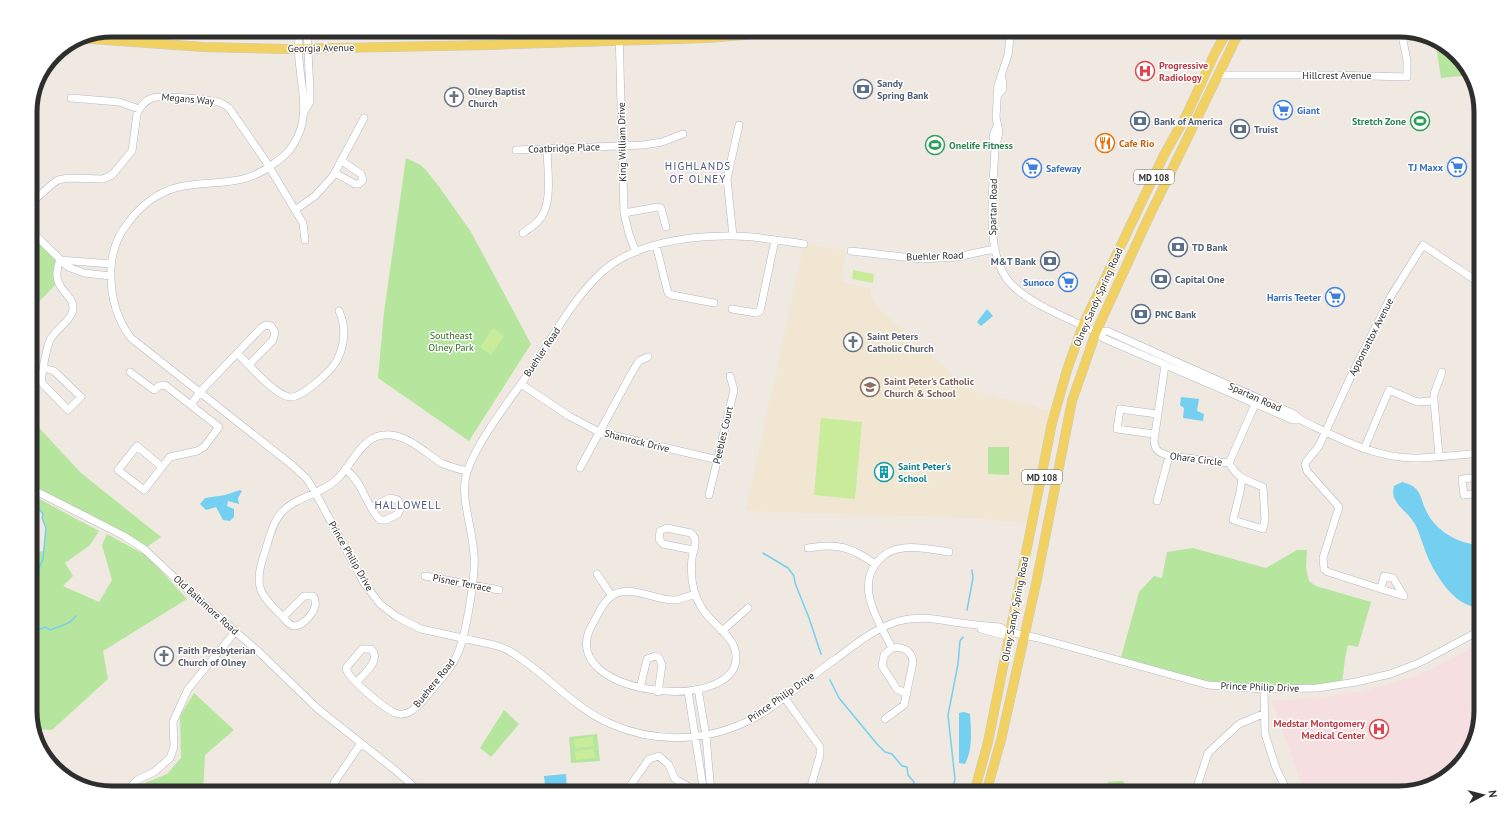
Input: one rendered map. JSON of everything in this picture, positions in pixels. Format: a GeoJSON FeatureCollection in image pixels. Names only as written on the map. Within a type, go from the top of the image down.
{"type":"FeatureCollection","features":[{"type":"Feature","properties":{"kind":"main road","name":"Georgia Avenue"},"geometry":{"type":"LineString","coordinates":[[94,39],[203,47],[309,48],[619,41],[720,37]]}},
{"type":"Feature","properties":{"kind":"main road","name":"Olney Sandy Spring Road"},"geometry":{"type":"LineString","coordinates":[[976,786],[988,742],[1002,680],[1009,632],[1033,523],[1052,423],[1067,370],[1083,325],[1164,155],[1187,114],[1215,53],[1224,37]]}},
{"type":"Feature","properties":{"kind":"main road","name":"Olney Sandy Spring Road"},"geometry":{"type":"LineString","coordinates":[[988,786],[1001,740],[1025,635],[1072,401],[1096,332],[1146,223],[1237,37]]}},
{"type":"Feature","properties":{"kind":"street","name":"Prince Philip Drive"},"geometry":{"type":"LineString","coordinates":[[302,37],[299,48],[304,112],[300,131],[293,146],[283,157],[269,168],[243,180],[178,188],[151,199],[132,216],[117,243],[111,264],[114,302],[120,322],[137,343],[292,465],[307,479],[364,583],[380,604],[411,625],[494,645],[520,657],[582,708],[611,724],[636,733],[656,737],[706,736],[726,730],[754,718],[855,644],[881,628],[898,622],[917,618],[938,619],[965,624],[1003,635],[1009,632],[1025,635],[1208,685],[1264,689],[1317,688],[1356,682],[1390,674],[1419,664],[1474,634]]}},
{"type":"Feature","properties":{"kind":"street","name":"Prince Philip Drive"},"geometry":{"type":"LineString","coordinates":[[304,112],[310,102],[309,48],[305,37]]}},
{"type":"Feature","properties":{"kind":"street","name":"King William Drive"},"geometry":{"type":"LineString","coordinates":[[619,37],[624,212],[629,234],[636,252]]}},
{"type":"Feature","properties":{"kind":"street","name":"Spartan Road"},"geometry":{"type":"LineString","coordinates":[[1010,37],[1009,49],[1002,77],[1003,89],[997,96],[997,126],[999,132],[998,142],[995,147],[992,225],[994,249],[1001,271],[1011,284],[1025,296],[1083,325],[1096,332],[1103,338],[1165,366],[1256,401]]}},
{"type":"Feature","properties":{"kind":"street","name":"Hillcrest Avenue"},"geometry":{"type":"LineString","coordinates":[[1218,75],[1332,75],[1407,77],[1407,61],[1402,37]]}},
{"type":"Feature","properties":{"kind":"street","name":"Megans Way"},"geometry":{"type":"LineString","coordinates":[[139,109],[148,100],[158,96],[221,103],[232,112],[303,223],[305,240]]}},
{"type":"Feature","properties":{"kind":"street"},"geometry":{"type":"LineString","coordinates":[[37,198],[58,180],[68,178],[103,179],[112,175],[132,150],[139,109],[119,102],[71,98]]}},
{"type":"Feature","properties":{"kind":"street"},"geometry":{"type":"LineString","coordinates":[[295,210],[315,196],[335,173],[364,118]]}},
{"type":"Feature","properties":{"kind":"street"},"geometry":{"type":"LineString","coordinates":[[733,236],[727,179],[739,125]]}},
{"type":"Feature","properties":{"kind":"street","name":"Coatbridge Place"},"geometry":{"type":"LineString","coordinates":[[516,150],[652,144],[683,134]]}},
{"type":"Feature","properties":{"kind":"street"},"geometry":{"type":"LineString","coordinates":[[523,233],[539,221],[546,208],[548,197],[547,148]]}},
{"type":"Feature","properties":{"kind":"street"},"geometry":{"type":"LineString","coordinates":[[335,173],[356,184],[362,180],[360,174],[342,161]]}},
{"type":"Feature","properties":{"kind":"street"},"geometry":{"type":"LineString","coordinates":[[624,212],[658,207],[662,212],[666,227]]}},
{"type":"Feature","properties":{"kind":"street","name":"Buehler Road"},"geometry":{"type":"LineString","coordinates":[[463,638],[472,586],[475,557],[465,491],[467,471],[481,444],[587,288],[610,266],[636,252],[656,245],[695,238],[733,236],[804,244]]}},
{"type":"Feature","properties":{"kind":"street"},"geometry":{"type":"LineString","coordinates":[[37,237],[68,267],[75,270],[111,276]]}},
{"type":"Feature","properties":{"kind":"street"},"geometry":{"type":"LineString","coordinates":[[732,309],[756,314],[760,311],[776,240]]}},
{"type":"Feature","properties":{"kind":"street"},"geometry":{"type":"LineString","coordinates":[[656,245],[668,293],[714,303]]}},
{"type":"Feature","properties":{"kind":"street","name":"Appomattox Avenue"},"geometry":{"type":"LineString","coordinates":[[1381,588],[1328,572],[1323,565],[1323,558],[1339,507],[1307,471],[1305,465],[1319,446],[1351,376],[1391,296],[1423,245],[1474,279]]}},
{"type":"Feature","properties":{"kind":"street","name":"Buehler Road"},"geometry":{"type":"LineString","coordinates":[[851,251],[921,259],[957,257],[994,249]]}},
{"type":"Feature","properties":{"kind":"street"},"geometry":{"type":"LineString","coordinates":[[60,260],[111,264]]}},
{"type":"Feature","properties":{"kind":"street"},"geometry":{"type":"LineString","coordinates":[[44,368],[54,371],[81,397],[68,410],[41,382],[50,339],[72,313],[72,304],[57,283],[56,276],[60,260]]}},
{"type":"Feature","properties":{"kind":"street"},"geometry":{"type":"LineString","coordinates":[[237,353],[279,393],[287,397],[294,398],[302,394],[338,360],[343,342],[344,320],[339,311]]}},
{"type":"Feature","properties":{"kind":"street"},"geometry":{"type":"LineString","coordinates":[[191,405],[199,393],[263,326],[268,325],[273,327],[275,332],[273,340],[249,365]]}},
{"type":"Feature","properties":{"kind":"street","name":"Spartan Road"},"geometry":{"type":"LineString","coordinates":[[1096,332],[1106,331],[1256,401],[1293,420],[1301,420],[1364,449],[1392,456],[1413,458],[1474,454]]}},
{"type":"Feature","properties":{"kind":"street"},"geometry":{"type":"LineString","coordinates":[[580,468],[630,374],[639,361],[648,357]]}},
{"type":"Feature","properties":{"kind":"street","name":"Ohara Circle"},"geometry":{"type":"LineString","coordinates":[[1165,366],[1154,434],[1154,447],[1156,450],[1169,456],[1229,463],[1256,401]]}},
{"type":"Feature","properties":{"kind":"street"},"geometry":{"type":"LineString","coordinates":[[130,372],[154,390],[159,386],[165,385],[219,427],[204,447],[197,451],[170,457],[144,490],[118,470],[137,446],[162,467]]}},
{"type":"Feature","properties":{"kind":"street"},"geometry":{"type":"LineString","coordinates":[[1439,456],[1434,394],[1442,372]]}},
{"type":"Feature","properties":{"kind":"street","name":"Peebles Court"},"geometry":{"type":"LineString","coordinates":[[709,495],[734,390],[730,376]]}},
{"type":"Feature","properties":{"kind":"street","name":"Shamrock Drive"},"geometry":{"type":"LineString","coordinates":[[521,384],[569,416],[598,432],[718,460]]}},
{"type":"Feature","properties":{"kind":"street"},"geometry":{"type":"LineString","coordinates":[[1364,449],[1389,390],[1417,402],[1434,401]]}},
{"type":"Feature","properties":{"kind":"street"},"geometry":{"type":"LineString","coordinates":[[1154,434],[1117,429],[1118,422],[1120,409],[1157,414]]}},
{"type":"Feature","properties":{"kind":"street"},"geometry":{"type":"LineString","coordinates":[[283,617],[304,596],[311,595],[316,600],[315,609],[300,625],[290,624],[268,603],[262,594],[259,581],[261,565],[273,528],[280,514],[291,504],[336,480],[360,449],[369,441],[381,436],[400,436],[451,467],[467,471]]}},
{"type":"Feature","properties":{"kind":"street"},"geometry":{"type":"LineString","coordinates":[[1157,502],[1169,456]]}},
{"type":"Feature","properties":{"kind":"street"},"geometry":{"type":"LineString","coordinates":[[1229,463],[1237,476],[1242,478],[1263,487],[1266,520],[1264,529],[1233,520],[1242,478]]}},
{"type":"Feature","properties":{"kind":"street"},"geometry":{"type":"LineString","coordinates":[[345,469],[357,479],[372,507]]}},
{"type":"Feature","properties":{"kind":"street"},"geometry":{"type":"LineString","coordinates":[[1474,478],[1462,479],[1464,495],[1474,494]]}},
{"type":"Feature","properties":{"kind":"street","name":"Old Baltimore Road"},"geometry":{"type":"LineString","coordinates":[[37,492],[124,536],[144,549],[318,709],[413,786]]}},
{"type":"Feature","properties":{"kind":"street"},"geometry":{"type":"LineString","coordinates":[[693,550],[663,544],[659,539],[660,531],[666,528],[691,533],[695,538],[691,571],[695,594],[702,608],[732,643],[735,650],[736,660],[727,677],[698,689],[688,691],[658,692],[640,688],[617,680],[599,668],[588,652],[586,638],[589,630],[603,606],[612,596],[623,592],[630,592],[674,600],[695,594]]}},
{"type":"Feature","properties":{"kind":"street"},"geometry":{"type":"LineString","coordinates":[[808,548],[823,546],[847,547],[858,552],[876,564]]}},
{"type":"Feature","properties":{"kind":"street"},"geometry":{"type":"LineString","coordinates":[[892,648],[881,628],[870,600],[868,591],[870,574],[876,564],[888,553],[903,548],[949,552]]}},
{"type":"Feature","properties":{"kind":"street"},"geometry":{"type":"LineString","coordinates":[[597,574],[612,596]]}},
{"type":"Feature","properties":{"kind":"street","name":"Pisner Terrace"},"geometry":{"type":"LineString","coordinates":[[425,576],[499,590]]}},
{"type":"Feature","properties":{"kind":"street"},"geometry":{"type":"LineString","coordinates":[[722,631],[748,608]]}},
{"type":"Feature","properties":{"kind":"street"},"geometry":{"type":"LineString","coordinates":[[131,786],[137,780],[154,772],[170,758],[174,747],[173,722],[188,689],[236,632]]}},
{"type":"Feature","properties":{"kind":"street","name":"Buehere Road"},"geometry":{"type":"LineString","coordinates":[[357,682],[372,664],[375,657],[374,652],[371,649],[362,648],[346,668],[347,672],[357,682],[390,710],[399,714],[408,713],[422,701],[452,665],[463,638]]}},
{"type":"Feature","properties":{"kind":"street"},"geometry":{"type":"LineString","coordinates":[[885,719],[904,705],[907,694],[913,658],[906,649],[898,647],[892,648],[884,655],[882,666],[897,689],[907,694]]}},
{"type":"Feature","properties":{"kind":"street"},"geometry":{"type":"LineString","coordinates":[[640,688],[647,660],[655,656],[659,658],[662,665],[658,692]]}},
{"type":"Feature","properties":{"kind":"street"},"geometry":{"type":"LineString","coordinates":[[698,689],[706,736],[710,786]]}},
{"type":"Feature","properties":{"kind":"street"},"geometry":{"type":"LineString","coordinates":[[1264,689],[1264,734],[1285,786]]}},
{"type":"Feature","properties":{"kind":"street"},"geometry":{"type":"LineString","coordinates":[[688,691],[703,786]]}},
{"type":"Feature","properties":{"kind":"street"},"geometry":{"type":"LineString","coordinates":[[784,697],[820,747],[820,755],[811,786]]}},
{"type":"Feature","properties":{"kind":"street"},"geometry":{"type":"LineString","coordinates":[[1197,786],[1208,753],[1239,724],[1263,714]]}},
{"type":"Feature","properties":{"kind":"street"},"geometry":{"type":"LineString","coordinates":[[333,786],[361,743]]}},
{"type":"Feature","properties":{"kind":"street"},"geometry":{"type":"LineString","coordinates":[[630,786],[649,759],[659,756],[670,765],[675,779],[687,786]]}},
{"type":"Feature","properties":{"kind":"shaded area","name":"Saint Peter's Catholic Church & School"},"geometry":{"type":"Polygon","coordinates":[[[804,244],[846,250],[841,282],[871,288],[871,296],[875,305],[909,336],[921,344],[960,383],[974,391],[1055,412],[1033,523],[918,516],[746,511],[804,244]]]}},
{"type":"Feature","properties":{"kind":"shaded area","name":"Medstar Montgomery Medical Center"},"geometry":{"type":"Polygon","coordinates":[[[1474,648],[1474,711],[1470,735],[1459,757],[1445,771],[1428,780],[1409,785],[1302,786],[1272,701],[1327,697],[1360,692],[1422,674],[1474,648]]]}},
{"type":"Feature","properties":{"kind":"green space"},"geometry":{"type":"Polygon","coordinates":[[[1436,47],[1455,63],[1464,76],[1441,78],[1436,47]]]}},
{"type":"Feature","properties":{"kind":"green space","name":"Southeast Olney Park"},"geometry":{"type":"Polygon","coordinates":[[[406,158],[419,164],[426,170],[471,232],[531,344],[469,441],[378,378],[384,312],[406,158]]]}},
{"type":"Feature","properties":{"kind":"green space"},"geometry":{"type":"Polygon","coordinates":[[[37,237],[60,260],[57,283],[37,304],[37,237]]]}},
{"type":"Feature","properties":{"kind":"green space"},"geometry":{"type":"Polygon","coordinates":[[[853,270],[874,274],[873,283],[852,279],[853,270]]]}},
{"type":"Feature","properties":{"kind":"green space"},"geometry":{"type":"Polygon","coordinates":[[[493,328],[504,336],[491,355],[480,347],[493,328]]]}},
{"type":"Feature","properties":{"kind":"green space"},"geometry":{"type":"Polygon","coordinates":[[[821,418],[862,422],[855,499],[814,495],[821,418]]]}},
{"type":"Feature","properties":{"kind":"green space"},"geometry":{"type":"Polygon","coordinates":[[[37,426],[81,473],[161,537],[144,549],[37,492],[37,426]]]}},
{"type":"Feature","properties":{"kind":"green space"},"geometry":{"type":"Polygon","coordinates":[[[988,447],[1009,447],[1009,475],[988,474],[988,447]]]}},
{"type":"Feature","properties":{"kind":"green space"},"geometry":{"type":"Polygon","coordinates":[[[37,498],[99,531],[90,545],[65,563],[73,576],[63,586],[99,602],[112,580],[102,545],[107,534],[147,556],[187,599],[103,651],[108,679],[52,730],[39,729],[37,716],[37,553],[43,551],[46,528],[42,518],[43,514],[37,507],[37,498]]]}},
{"type":"Feature","properties":{"kind":"green space"},"geometry":{"type":"Polygon","coordinates":[[[1193,548],[1266,568],[1297,550],[1307,550],[1306,568],[1309,581],[1316,586],[1371,602],[1358,647],[1348,645],[1342,684],[1317,688],[1208,685],[1120,661],[1139,592],[1154,576],[1162,578],[1167,552],[1193,548]]]}},
{"type":"Feature","properties":{"kind":"green space"},"geometry":{"type":"Polygon","coordinates":[[[194,693],[234,730],[205,755],[203,786],[142,786],[147,782],[167,774],[181,758],[180,716],[194,693]]]}},
{"type":"Feature","properties":{"kind":"green space"},"geometry":{"type":"Polygon","coordinates":[[[504,710],[519,724],[491,757],[480,748],[504,710]]]}},
{"type":"Feature","properties":{"kind":"green space"},"geometry":{"type":"Polygon","coordinates":[[[597,734],[600,761],[571,763],[569,737],[597,734]]]}},
{"type":"Feature","properties":{"kind":"green space"},"geometry":{"type":"Polygon","coordinates":[[[593,737],[594,746],[575,748],[574,739],[593,737]]]}},
{"type":"Feature","properties":{"kind":"green space"},"geometry":{"type":"Polygon","coordinates":[[[594,749],[595,758],[576,760],[575,751],[594,749]]]}},
{"type":"Feature","properties":{"kind":"green space"},"geometry":{"type":"Polygon","coordinates":[[[1123,781],[1126,786],[1107,786],[1108,782],[1123,781]]]}},
{"type":"Feature","properties":{"kind":"water"},"geometry":{"type":"Polygon","coordinates":[[[987,309],[993,316],[981,326],[977,322],[987,309]]]}},
{"type":"Feature","properties":{"kind":"water"},"geometry":{"type":"Polygon","coordinates":[[[1181,397],[1199,399],[1197,411],[1204,414],[1203,421],[1183,418],[1184,408],[1180,405],[1181,397]]]}},
{"type":"Feature","properties":{"kind":"water"},"geometry":{"type":"Polygon","coordinates":[[[1402,482],[1414,487],[1418,491],[1429,516],[1439,528],[1452,537],[1466,543],[1474,544],[1474,606],[1465,604],[1457,599],[1438,577],[1428,557],[1415,524],[1396,502],[1393,492],[1394,486],[1402,482]]]}},
{"type":"Feature","properties":{"kind":"water"},"geometry":{"type":"Polygon","coordinates":[[[240,490],[242,491],[238,498],[239,504],[228,501],[227,506],[234,509],[234,517],[230,521],[223,520],[216,507],[206,510],[200,504],[205,498],[225,495],[240,490]]]}},
{"type":"Feature","properties":{"kind":"water"},"geometry":{"type":"Polygon","coordinates":[[[964,712],[970,714],[971,733],[968,758],[965,764],[959,763],[959,713],[964,712]]]}},
{"type":"Feature","properties":{"kind":"water"},"geometry":{"type":"Polygon","coordinates":[[[566,774],[567,786],[551,786],[551,784],[545,784],[544,776],[566,774]]]}},
{"type":"Feature","properties":{"kind":"waterway"},"geometry":{"type":"LineString","coordinates":[[37,507],[43,514],[42,518],[46,528],[43,559],[39,568],[37,588]]}},
{"type":"Feature","properties":{"kind":"waterway"},"geometry":{"type":"LineString","coordinates":[[763,553],[788,568],[794,576],[795,583],[821,654]]}},
{"type":"Feature","properties":{"kind":"waterway"},"geometry":{"type":"LineString","coordinates":[[967,610],[973,578],[972,570]]}},
{"type":"Feature","properties":{"kind":"waterway"},"geometry":{"type":"LineString","coordinates":[[37,630],[46,627],[50,630],[67,623],[76,616]]}},
{"type":"Feature","properties":{"kind":"waterway"},"geometry":{"type":"LineString","coordinates":[[954,786],[955,779],[948,715],[958,664],[960,641],[963,637]]}},
{"type":"Feature","properties":{"kind":"waterway"},"geometry":{"type":"LineString","coordinates":[[830,680],[839,698],[877,744],[885,752],[892,754],[902,766],[907,767],[908,775],[914,782],[913,786]]}},
{"type":"Feature","properties":{"kind":"place","name":"Progressive Radiology"},"geometry":{"type":"Point","coordinates":[1145,71]}},
{"type":"Feature","properties":{"kind":"place","name":"Sandy Spring Bank"},"geometry":{"type":"Point","coordinates":[863,89]}},
{"type":"Feature","properties":{"kind":"place","name":"Olney Baptist Church"},"geometry":{"type":"Point","coordinates":[454,97]}},
{"type":"Feature","properties":{"kind":"place","name":"Giant"},"geometry":{"type":"Point","coordinates":[1283,110]}},
{"type":"Feature","properties":{"kind":"place","name":"Bank of America"},"geometry":{"type":"Point","coordinates":[1140,121]}},
{"type":"Feature","properties":{"kind":"place","name":"Stretch Zone"},"geometry":{"type":"Point","coordinates":[1420,121]}},
{"type":"Feature","properties":{"kind":"place","name":"Truist"},"geometry":{"type":"Point","coordinates":[1240,129]}},
{"type":"Feature","properties":{"kind":"place","name":"Cafe Rio"},"geometry":{"type":"Point","coordinates":[1105,143]}},
{"type":"Feature","properties":{"kind":"place","name":"Onelife Fitness"},"geometry":{"type":"Point","coordinates":[935,145]}},
{"type":"Feature","properties":{"kind":"place","name":"TJ Maxx"},"geometry":{"type":"Point","coordinates":[1457,167]}},
{"type":"Feature","properties":{"kind":"place","name":"Safeway"},"geometry":{"type":"Point","coordinates":[1032,168]}},
{"type":"Feature","properties":{"kind":"place","name":"TD Bank"},"geometry":{"type":"Point","coordinates":[1178,247]}},
{"type":"Feature","properties":{"kind":"place","name":"M&T Bank"},"geometry":{"type":"Point","coordinates":[1050,261]}},
{"type":"Feature","properties":{"kind":"place","name":"Capital One"},"geometry":{"type":"Point","coordinates":[1161,279]}},
{"type":"Feature","properties":{"kind":"place","name":"Sunoco"},"geometry":{"type":"Point","coordinates":[1068,282]}},
{"type":"Feature","properties":{"kind":"place","name":"Harris Teeter"},"geometry":{"type":"Point","coordinates":[1335,297]}},
{"type":"Feature","properties":{"kind":"place","name":"PNC Bank"},"geometry":{"type":"Point","coordinates":[1141,314]}},
{"type":"Feature","properties":{"kind":"place","name":"Saint Peters Catholic Church"},"geometry":{"type":"Point","coordinates":[853,342]}},
{"type":"Feature","properties":{"kind":"place","name":"Saint Peter's Catholic Church & School"},"geometry":{"type":"Point","coordinates":[870,387]}},
{"type":"Feature","properties":{"kind":"place","name":"Saint Peter's School"},"geometry":{"type":"Point","coordinates":[884,472]}},
{"type":"Feature","properties":{"kind":"place","name":"Faith Presbyterian Church of Olney"},"geometry":{"type":"Point","coordinates":[164,656]}},
{"type":"Feature","properties":{"kind":"place","name":"Medstar Montgomery Medical Center"},"geometry":{"type":"Point","coordinates":[1379,729]}},
{"type":"Feature","properties":{"kind":"district","name":"HIGHLANDS OF OLNEY"},"geometry":{"type":"Point","coordinates":[698,172]}},
{"type":"Feature","properties":{"kind":"district","name":"HALLOWELL"},"geometry":{"type":"Point","coordinates":[408,505]}}]}
